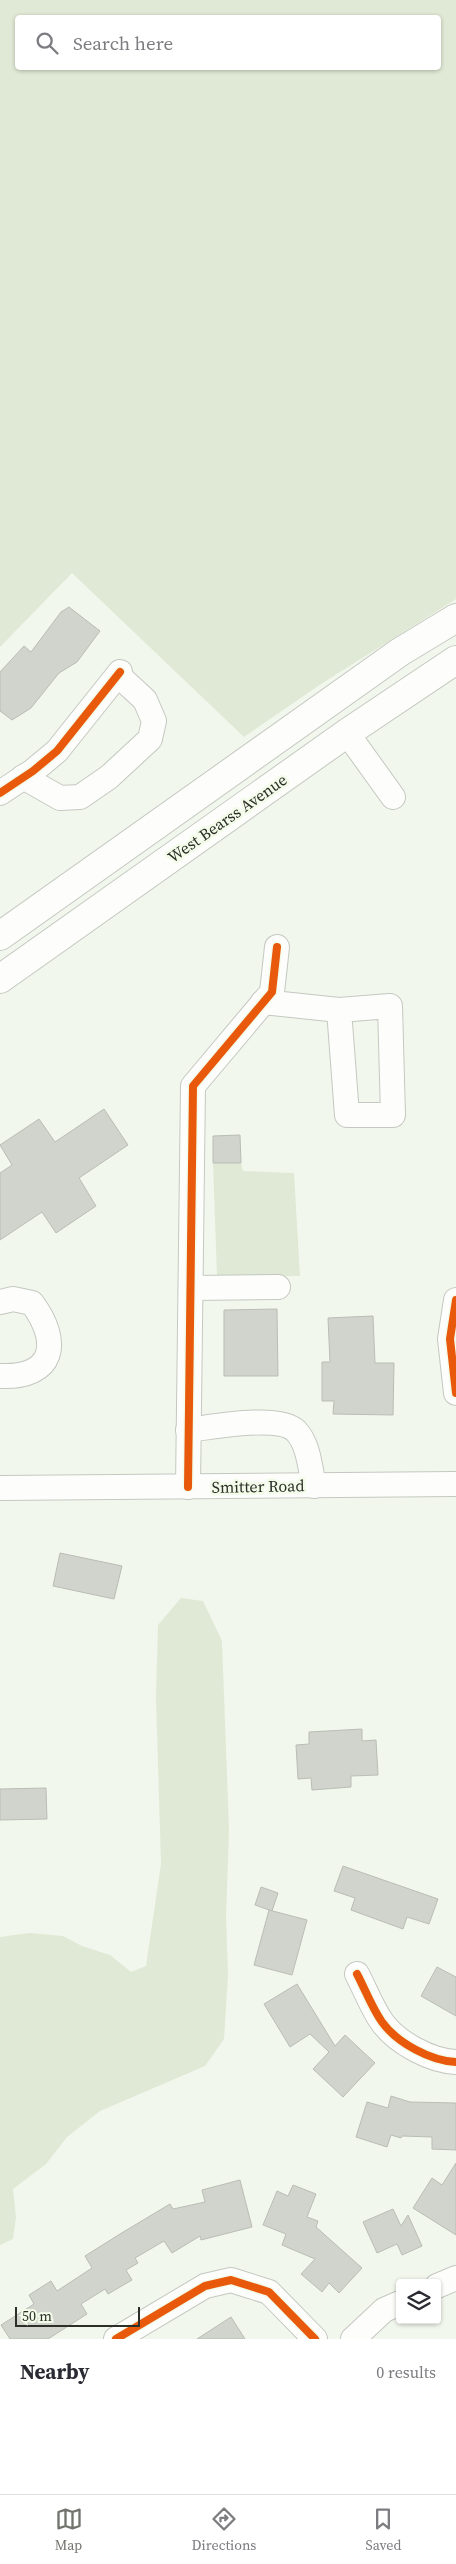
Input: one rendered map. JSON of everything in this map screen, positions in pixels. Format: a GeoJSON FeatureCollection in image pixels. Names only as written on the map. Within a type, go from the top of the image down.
{"type":"FeatureCollection","features":[{"type":"Feature","properties":{"kind":"main road"},"geometry":{"type":"LineString","coordinates":[[0,936],[384,664],[456,618]]}},
{"type":"Feature","properties":{"kind":"main road"},"geometry":{"type":"LineString","coordinates":[[346,733],[354,700],[456,630]]}},
{"type":"Feature","properties":{"kind":"main road","name":"West Bearss Avenue"},"geometry":{"type":"LineString","coordinates":[[0,979],[346,733],[456,660]]}},
{"type":"Feature","properties":{"kind":"street"},"geometry":{"type":"LineString","coordinates":[[0,793],[24,778],[57,751],[119,674],[145,700],[154,721],[150,739],[109,777],[80,797],[60,798],[24,778]]}},
{"type":"Feature","properties":{"kind":"street"},"geometry":{"type":"LineString","coordinates":[[346,733],[393,797]]}},
{"type":"Feature","properties":{"kind":"street"},"geometry":{"type":"LineString","coordinates":[[188,1487],[194,1086],[272,992],[277,947]]}},
{"type":"Feature","properties":{"kind":"street"},"geometry":{"type":"LineString","coordinates":[[263,1002],[339,1010],[390,1006],[393,1115],[347,1116],[339,1010]]}},
{"type":"Feature","properties":{"kind":"street"},"geometry":{"type":"LineString","coordinates":[[191,1288],[278,1286]]}},
{"type":"Feature","properties":{"kind":"street"},"geometry":{"type":"LineString","coordinates":[[0,1302],[12,1299],[32,1303],[44,1318],[50,1339],[48,1358],[36,1370],[19,1377],[0,1376]]}},
{"type":"Feature","properties":{"kind":"street"},"geometry":{"type":"LineString","coordinates":[[456,1300],[450,1339],[456,1393]]}},
{"type":"Feature","properties":{"kind":"street"},"geometry":{"type":"LineString","coordinates":[[188,1430],[271,1422],[287,1426],[295,1431],[306,1448],[314,1486]]}},
{"type":"Feature","properties":{"kind":"street","name":"Smitter Road"},"geometry":{"type":"LineString","coordinates":[[0,1488],[456,1484]]}},
{"type":"Feature","properties":{"kind":"street"},"geometry":{"type":"LineString","coordinates":[[357,1974],[383,2023],[414,2050],[448,2062],[456,2062]]}},
{"type":"Feature","properties":{"kind":"street"},"geometry":{"type":"LineString","coordinates":[[441,2284],[456,2278]]}},
{"type":"Feature","properties":{"kind":"street"},"geometry":{"type":"LineString","coordinates":[[116,2339],[205,2286],[231,2280],[269,2292],[315,2339]]}},
{"type":"Feature","properties":{"kind":"street"},"geometry":{"type":"LineString","coordinates":[[354,2339],[384,2310],[396,2305]]}},
{"type":"Feature","properties":{"kind":"green space"},"geometry":{"type":"Polygon","coordinates":[[[0,0],[456,0],[456,599],[321,684],[244,737],[72,573],[0,647],[0,0]]]}},
{"type":"Feature","properties":{"kind":"green space"},"geometry":{"type":"Polygon","coordinates":[[[213,1163],[241,1163],[243,1171],[294,1173],[300,1276],[217,1276],[213,1163]]]}},
{"type":"Feature","properties":{"kind":"green space"},"geometry":{"type":"Polygon","coordinates":[[[181,1598],[203,1601],[222,1641],[229,1830],[226,1916],[228,1975],[224,2039],[205,2066],[100,2111],[67,2137],[46,2164],[13,2189],[16,2217],[13,2239],[0,2245],[0,1937],[29,1933],[63,1936],[82,1946],[110,1955],[131,1972],[146,1966],[161,1864],[156,1697],[158,1625],[181,1598]]]}},
{"type":"Feature","properties":{"kind":"building"},"geometry":{"type":"Polygon","coordinates":[[[69,607],[100,631],[77,662],[59,673],[31,708],[12,720],[0,711],[0,672],[24,646],[31,652],[61,612],[69,607]]]}},
{"type":"Feature","properties":{"kind":"building"},"geometry":{"type":"Polygon","coordinates":[[[104,1109],[128,1145],[79,1178],[96,1206],[56,1233],[42,1212],[0,1240],[0,1173],[12,1165],[0,1145],[39,1119],[55,1142],[104,1109]]]}},
{"type":"Feature","properties":{"kind":"building"},"geometry":{"type":"Polygon","coordinates":[[[240,1135],[241,1163],[213,1163],[213,1136],[240,1135]]]}},
{"type":"Feature","properties":{"kind":"building"},"geometry":{"type":"Polygon","coordinates":[[[277,1309],[278,1376],[224,1376],[224,1310],[277,1309]]]}},
{"type":"Feature","properties":{"kind":"building"},"geometry":{"type":"Polygon","coordinates":[[[373,1316],[375,1363],[394,1363],[393,1415],[333,1414],[334,1401],[322,1401],[322,1362],[330,1362],[328,1318],[373,1316]]]}},
{"type":"Feature","properties":{"kind":"building"},"geometry":{"type":"Polygon","coordinates":[[[60,1553],[122,1566],[114,1599],[53,1586],[60,1553]]]}},
{"type":"Feature","properties":{"kind":"building"},"geometry":{"type":"Polygon","coordinates":[[[362,1729],[362,1741],[376,1740],[378,1775],[351,1776],[351,1787],[312,1790],[311,1778],[298,1779],[296,1745],[309,1744],[309,1732],[362,1729]]]}},
{"type":"Feature","properties":{"kind":"building"},"geometry":{"type":"Polygon","coordinates":[[[46,1788],[47,1819],[0,1820],[0,1789],[46,1788]]]}},
{"type":"Feature","properties":{"kind":"building"},"geometry":{"type":"Polygon","coordinates":[[[343,1866],[438,1899],[429,1924],[407,1917],[403,1929],[351,1910],[355,1898],[334,1891],[343,1866]]]}},
{"type":"Feature","properties":{"kind":"building"},"geometry":{"type":"Polygon","coordinates":[[[261,1887],[278,1893],[272,1911],[255,1905],[261,1887]]]}},
{"type":"Feature","properties":{"kind":"building"},"geometry":{"type":"Polygon","coordinates":[[[269,1910],[307,1920],[292,1975],[254,1965],[269,1910]]]}},
{"type":"Feature","properties":{"kind":"building"},"geometry":{"type":"Polygon","coordinates":[[[437,1967],[456,1977],[456,2016],[421,1996],[437,1967]]]}},
{"type":"Feature","properties":{"kind":"building"},"geometry":{"type":"Polygon","coordinates":[[[297,1984],[335,2046],[345,2035],[375,2063],[343,2097],[313,2069],[329,2052],[310,2034],[290,2047],[264,2004],[297,1984]]]}},
{"type":"Feature","properties":{"kind":"building"},"geometry":{"type":"Polygon","coordinates":[[[391,2096],[410,2102],[456,2103],[456,2150],[432,2149],[432,2137],[402,2136],[401,2138],[391,2135],[387,2147],[356,2137],[367,2102],[388,2108],[391,2096]]]}},
{"type":"Feature","properties":{"kind":"building"},"geometry":{"type":"Polygon","coordinates":[[[456,2163],[456,2235],[413,2208],[432,2178],[442,2185],[456,2163]]]}},
{"type":"Feature","properties":{"kind":"building"},"geometry":{"type":"Polygon","coordinates":[[[240,2180],[252,2227],[201,2240],[200,2236],[172,2253],[164,2241],[135,2258],[138,2263],[126,2270],[132,2280],[108,2294],[105,2289],[81,2304],[87,2314],[48,2339],[10,2339],[1,2325],[34,2304],[29,2295],[51,2281],[57,2291],[92,2268],[85,2256],[170,2204],[173,2209],[205,2202],[202,2190],[240,2180]]]}},
{"type":"Feature","properties":{"kind":"building"},"geometry":{"type":"Polygon","coordinates":[[[293,2185],[316,2194],[307,2217],[318,2221],[316,2227],[362,2268],[339,2293],[329,2283],[322,2292],[301,2274],[315,2259],[282,2245],[286,2234],[263,2225],[277,2191],[288,2196],[293,2185]]]}},
{"type":"Feature","properties":{"kind":"building"},"geometry":{"type":"Polygon","coordinates":[[[393,2209],[401,2226],[408,2215],[422,2246],[402,2255],[397,2244],[377,2253],[363,2222],[393,2209]]]}},
{"type":"Feature","properties":{"kind":"building"},"geometry":{"type":"Polygon","coordinates":[[[231,2317],[245,2339],[197,2339],[231,2317]]]}},
{"type":"Feature","properties":{"kind":"cycle path"},"geometry":{"type":"LineString","coordinates":[[0,793],[33,771],[57,751],[120,672]]}},
{"type":"Feature","properties":{"kind":"cycle path"},"geometry":{"type":"LineString","coordinates":[[188,1487],[193,1086],[272,992],[277,947]]}},
{"type":"Feature","properties":{"kind":"cycle path"},"geometry":{"type":"LineString","coordinates":[[456,1300],[450,1339],[456,1393]]}},
{"type":"Feature","properties":{"kind":"cycle path"},"geometry":{"type":"LineString","coordinates":[[357,1974],[378,2017],[388,2030],[415,2050],[446,2061],[456,2062]]}},
{"type":"Feature","properties":{"kind":"cycle path"},"geometry":{"type":"LineString","coordinates":[[116,2339],[205,2286],[231,2280],[269,2292],[315,2339]]}}]}
